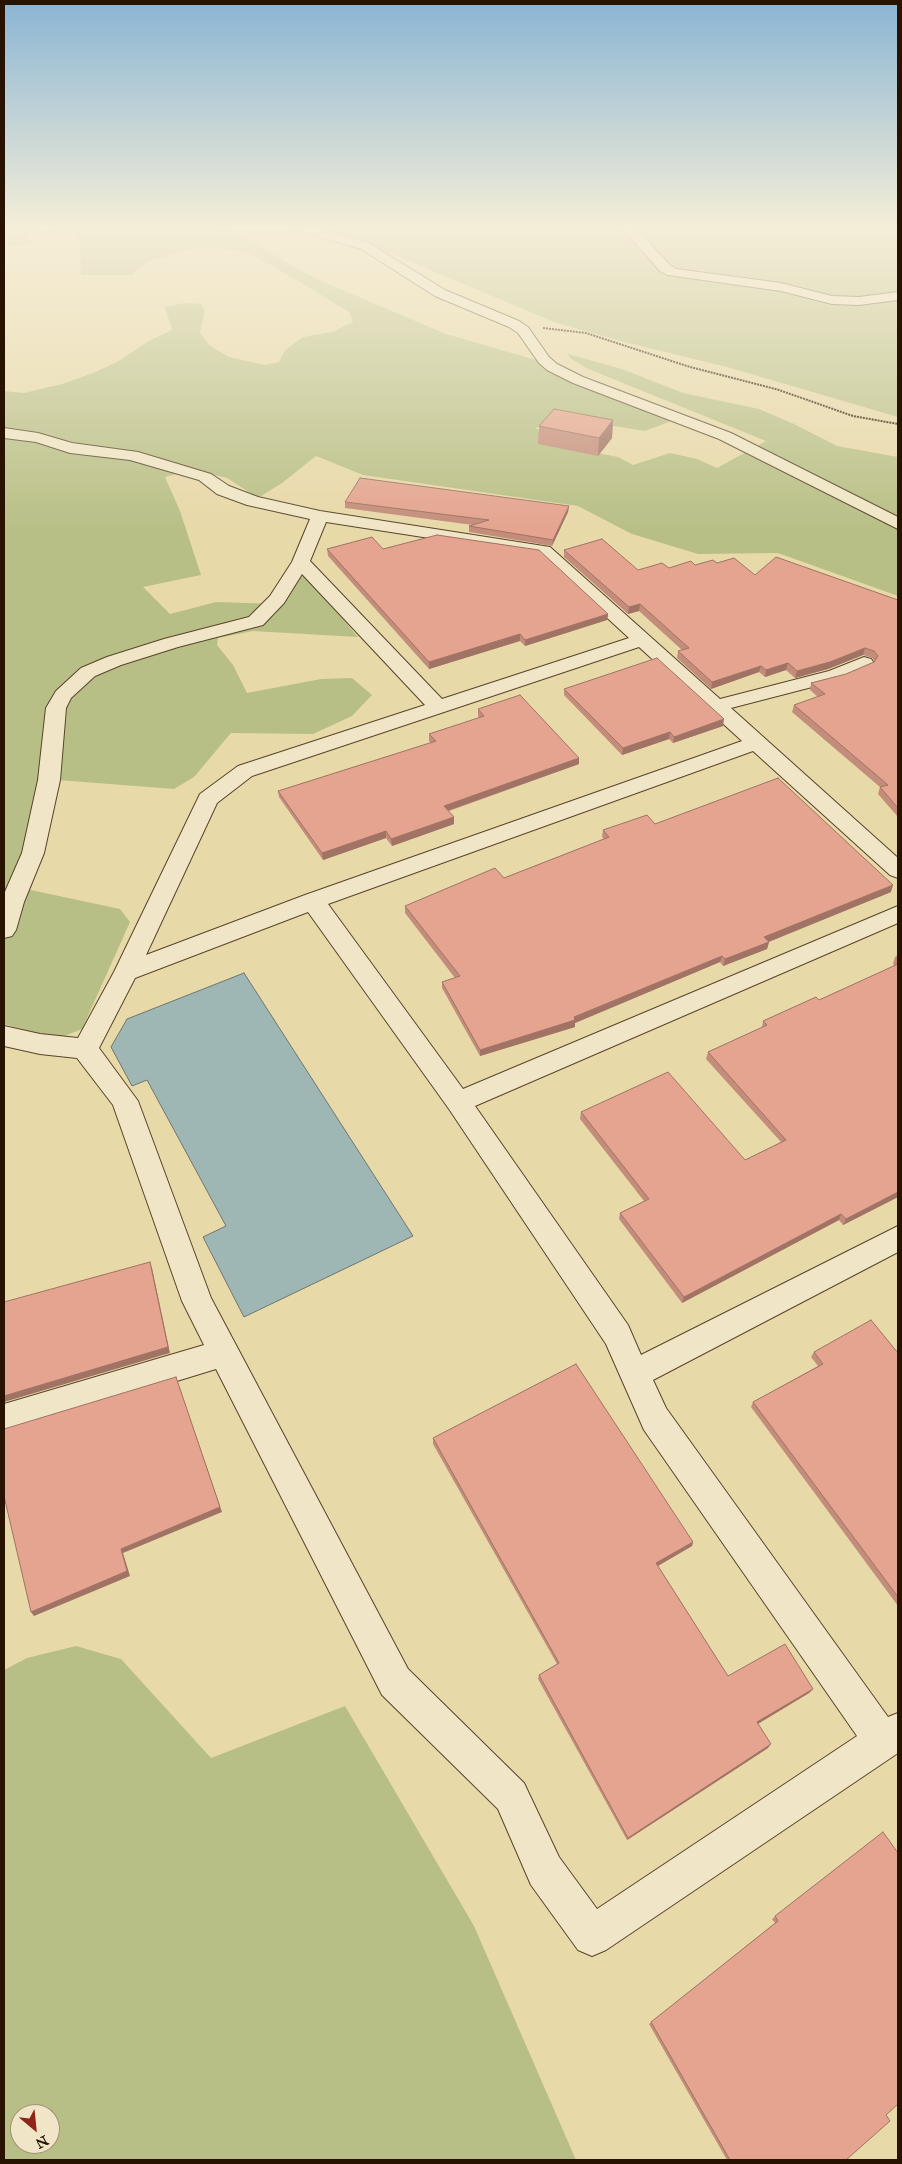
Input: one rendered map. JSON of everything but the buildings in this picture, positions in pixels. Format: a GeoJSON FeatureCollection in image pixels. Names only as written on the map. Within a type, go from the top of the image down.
{"type":"FeatureCollection","features":[{"type":"Feature","properties":{"kind":"street"},"geometry":{"type":"LineString","coordinates":[[520,328],[523,330],[538,353],[557,369],[578,380],[725,436],[898,524]]}},
{"type":"Feature","properties":{"kind":"street"},"geometry":{"type":"LineString","coordinates":[[4,433],[38,438],[70,448],[132,455],[205,477],[236,496],[320,516],[544,551],[898,870]]}},
{"type":"Feature","properties":{"kind":"street"},"geometry":{"type":"LineString","coordinates":[[4,930],[12,902],[33,853],[49,780],[56,708],[63,694],[88,672],[114,661],[171,643],[256,621],[276,599],[301,562],[320,516]]}},
{"type":"Feature","properties":{"kind":"street"},"geometry":{"type":"LineString","coordinates":[[301,562],[438,707]]}},
{"type":"Feature","properties":{"kind":"street"},"geometry":{"type":"LineString","coordinates":[[85,1049],[126,972],[208,799],[245,772],[641,640]]}},
{"type":"Feature","properties":{"kind":"street"},"geometry":{"type":"LineString","coordinates":[[714,706],[836,675],[864,663]]}},
{"type":"Feature","properties":{"kind":"street"},"geometry":{"type":"LineString","coordinates":[[126,972],[313,901],[756,743]]}},
{"type":"Feature","properties":{"kind":"street"},"geometry":{"type":"LineString","coordinates":[[4,1036],[40,1044],[85,1049],[125,1101],[197,1301],[395,1682],[511,1796],[545,1871],[592,1936],[891,1736],[655,1419],[617,1335],[458,1102],[313,901]]}},
{"type":"Feature","properties":{"kind":"street"},"geometry":{"type":"LineString","coordinates":[[458,1102],[898,914]]}},
{"type":"Feature","properties":{"kind":"street"},"geometry":{"type":"LineString","coordinates":[[148,926],[186,949]]}},
{"type":"Feature","properties":{"kind":"street"},"geometry":{"type":"LineString","coordinates":[[635,1374],[898,1238]]}},
{"type":"Feature","properties":{"kind":"street"},"geometry":{"type":"LineString","coordinates":[[4,1419],[224,1353]]}},
{"type":"Feature","properties":{"kind":"path"},"geometry":{"type":"LineString","coordinates":[[523,330],[542,328],[586,333],[690,367],[779,390],[853,416],[898,424]]}},
{"type":"Feature","properties":{"kind":"green space"},"geometry":{"type":"Polygon","coordinates":[[[171,328],[201,328],[200,333],[210,346],[229,357],[265,365],[279,362],[285,350],[303,337],[332,332],[340,328],[432,328],[446,334],[543,362],[575,376],[679,413],[674,420],[645,431],[564,418],[536,428],[548,438],[573,448],[618,457],[633,465],[670,453],[697,459],[717,468],[766,441],[586,368],[570,358],[568,354],[622,369],[683,393],[759,409],[837,446],[898,457],[898,596],[778,553],[698,554],[632,534],[578,506],[363,475],[316,456],[282,483],[258,498],[227,478],[192,470],[165,477],[180,511],[201,575],[143,587],[170,614],[216,602],[278,604],[301,570],[358,637],[253,631],[218,638],[217,645],[233,665],[247,693],[321,679],[352,678],[372,695],[352,716],[313,734],[231,733],[194,777],[174,789],[45,779],[12,886],[120,909],[130,922],[82,1029],[57,1039],[4,1024],[4,391],[24,393],[62,384],[93,373],[117,362],[149,341],[172,330],[171,328]]]}},
{"type":"Feature","properties":{"kind":"green space"},"geometry":{"type":"Polygon","coordinates":[[[575,328],[898,328],[898,417],[727,367],[575,328]]]}},
{"type":"Feature","properties":{"kind":"green space"},"geometry":{"type":"Polygon","coordinates":[[[76,1646],[121,1659],[211,1758],[345,1706],[474,1926],[576,2160],[4,2160],[4,1670],[27,1658],[76,1646]]]}},
{"type":"Feature","properties":{"kind":"water"},"geometry":{"type":"Polygon","coordinates":[[[244,973],[413,1236],[244,1317],[203,1237],[226,1226],[147,1080],[132,1086],[111,1047],[127,1019],[244,973]]]}}]}
